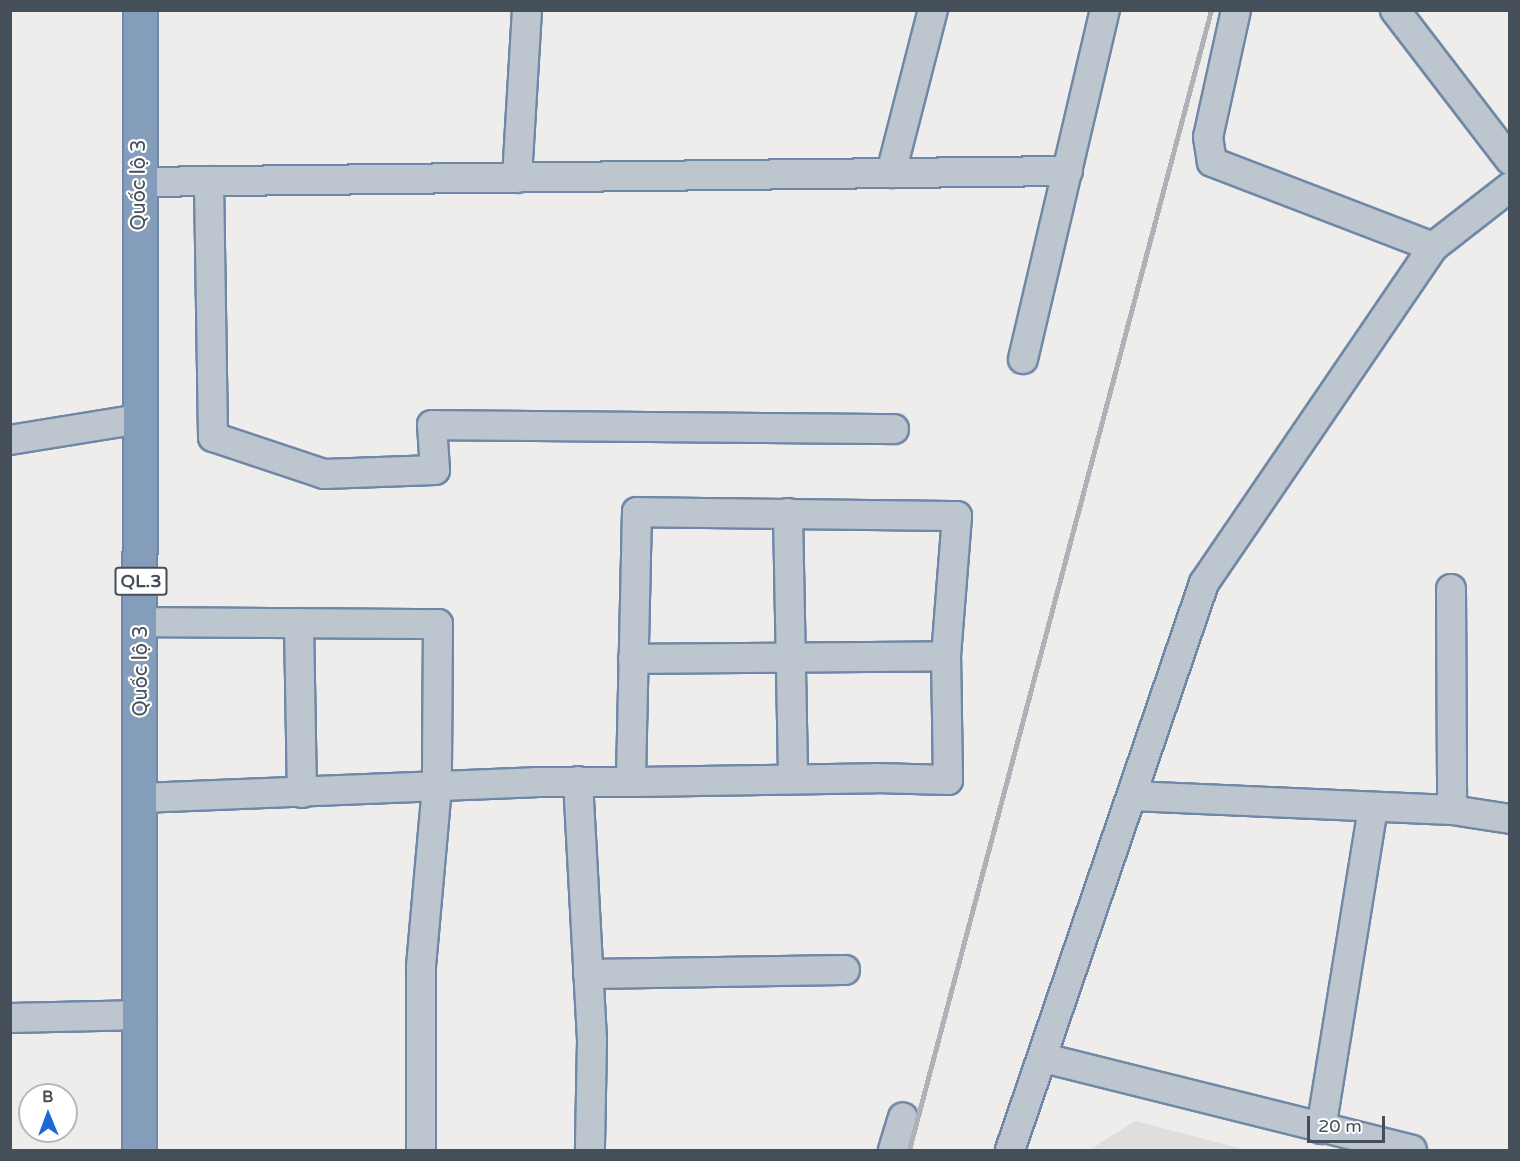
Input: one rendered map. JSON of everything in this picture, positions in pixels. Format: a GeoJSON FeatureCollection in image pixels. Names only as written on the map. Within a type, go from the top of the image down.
{"type":"FeatureCollection","features":[{"type":"Feature","properties":{"kind":"highway","name":"Quốc lộ 3"},"geometry":{"type":"LineString","coordinates":[[139,1150],[142,1015],[140,10]]}},
{"type":"Feature","properties":{"kind":"street"},"geometry":{"type":"LineString","coordinates":[[517,178],[527,10]]}},
{"type":"Feature","properties":{"kind":"street"},"geometry":{"type":"LineString","coordinates":[[891,173],[933,10]]}},
{"type":"Feature","properties":{"kind":"street"},"geometry":{"type":"LineString","coordinates":[[1023,359],[1105,10]]}},
{"type":"Feature","properties":{"kind":"street"},"geometry":{"type":"LineString","coordinates":[[1236,10],[1208,137],[1212,162],[1433,247]]}},
{"type":"Feature","properties":{"kind":"street"},"geometry":{"type":"LineString","coordinates":[[1395,10],[1509,160]]}},
{"type":"Feature","properties":{"kind":"street"},"geometry":{"type":"LineString","coordinates":[[139,182],[1068,171]]}},
{"type":"Feature","properties":{"kind":"street"},"geometry":{"type":"LineString","coordinates":[[209,181],[213,437],[324,474],[435,470],[432,425],[894,429]]}},
{"type":"Feature","properties":{"kind":"street"},"geometry":{"type":"LineString","coordinates":[[1010,1150],[1044,1058],[1204,583],[1433,247],[1509,187]]}},
{"type":"Feature","properties":{"kind":"street"},"geometry":{"type":"LineString","coordinates":[[10,440],[140,419]]}},
{"type":"Feature","properties":{"kind":"street"},"geometry":{"type":"LineString","coordinates":[[141,798],[578,781],[631,782],[793,779],[948,780],[946,656],[957,516],[637,512],[631,782]]}},
{"type":"Feature","properties":{"kind":"street"},"geometry":{"type":"LineString","coordinates":[[788,513],[793,779]]}},
{"type":"Feature","properties":{"kind":"street"},"geometry":{"type":"LineString","coordinates":[[1451,589],[1452,810]]}},
{"type":"Feature","properties":{"kind":"street"},"geometry":{"type":"LineString","coordinates":[[141,622],[438,624],[437,787],[421,967],[422,1150]]}},
{"type":"Feature","properties":{"kind":"street"},"geometry":{"type":"LineString","coordinates":[[298,623],[302,793]]}},
{"type":"Feature","properties":{"kind":"street"},"geometry":{"type":"LineString","coordinates":[[633,659],[946,656]]}},
{"type":"Feature","properties":{"kind":"street"},"geometry":{"type":"LineString","coordinates":[[578,781],[588,974],[590,1150]]}},
{"type":"Feature","properties":{"kind":"street"},"geometry":{"type":"LineString","coordinates":[[1131,796],[1452,810],[1509,819]]}},
{"type":"Feature","properties":{"kind":"street"},"geometry":{"type":"LineString","coordinates":[[1321,1129],[1373,807]]}},
{"type":"Feature","properties":{"kind":"street"},"geometry":{"type":"LineString","coordinates":[[588,974],[845,970]]}},
{"type":"Feature","properties":{"kind":"street"},"geometry":{"type":"LineString","coordinates":[[10,1018],[142,1015]]}},
{"type":"Feature","properties":{"kind":"street"},"geometry":{"type":"LineString","coordinates":[[1044,1058],[1321,1129],[1360,1145],[1412,1150]]}},
{"type":"Feature","properties":{"kind":"street"},"geometry":{"type":"LineString","coordinates":[[893,1150],[903,1118]]}},
{"type":"Feature","properties":{"kind":"shaded area"},"geometry":{"type":"Polygon","coordinates":[[[1135,1121],[1247,1150],[1089,1150],[1135,1121]]]}},
{"type":"Feature","properties":{"kind":"railway"},"geometry":{"type":"LineString","coordinates":[[909,1150],[1211,10]]}}]}
